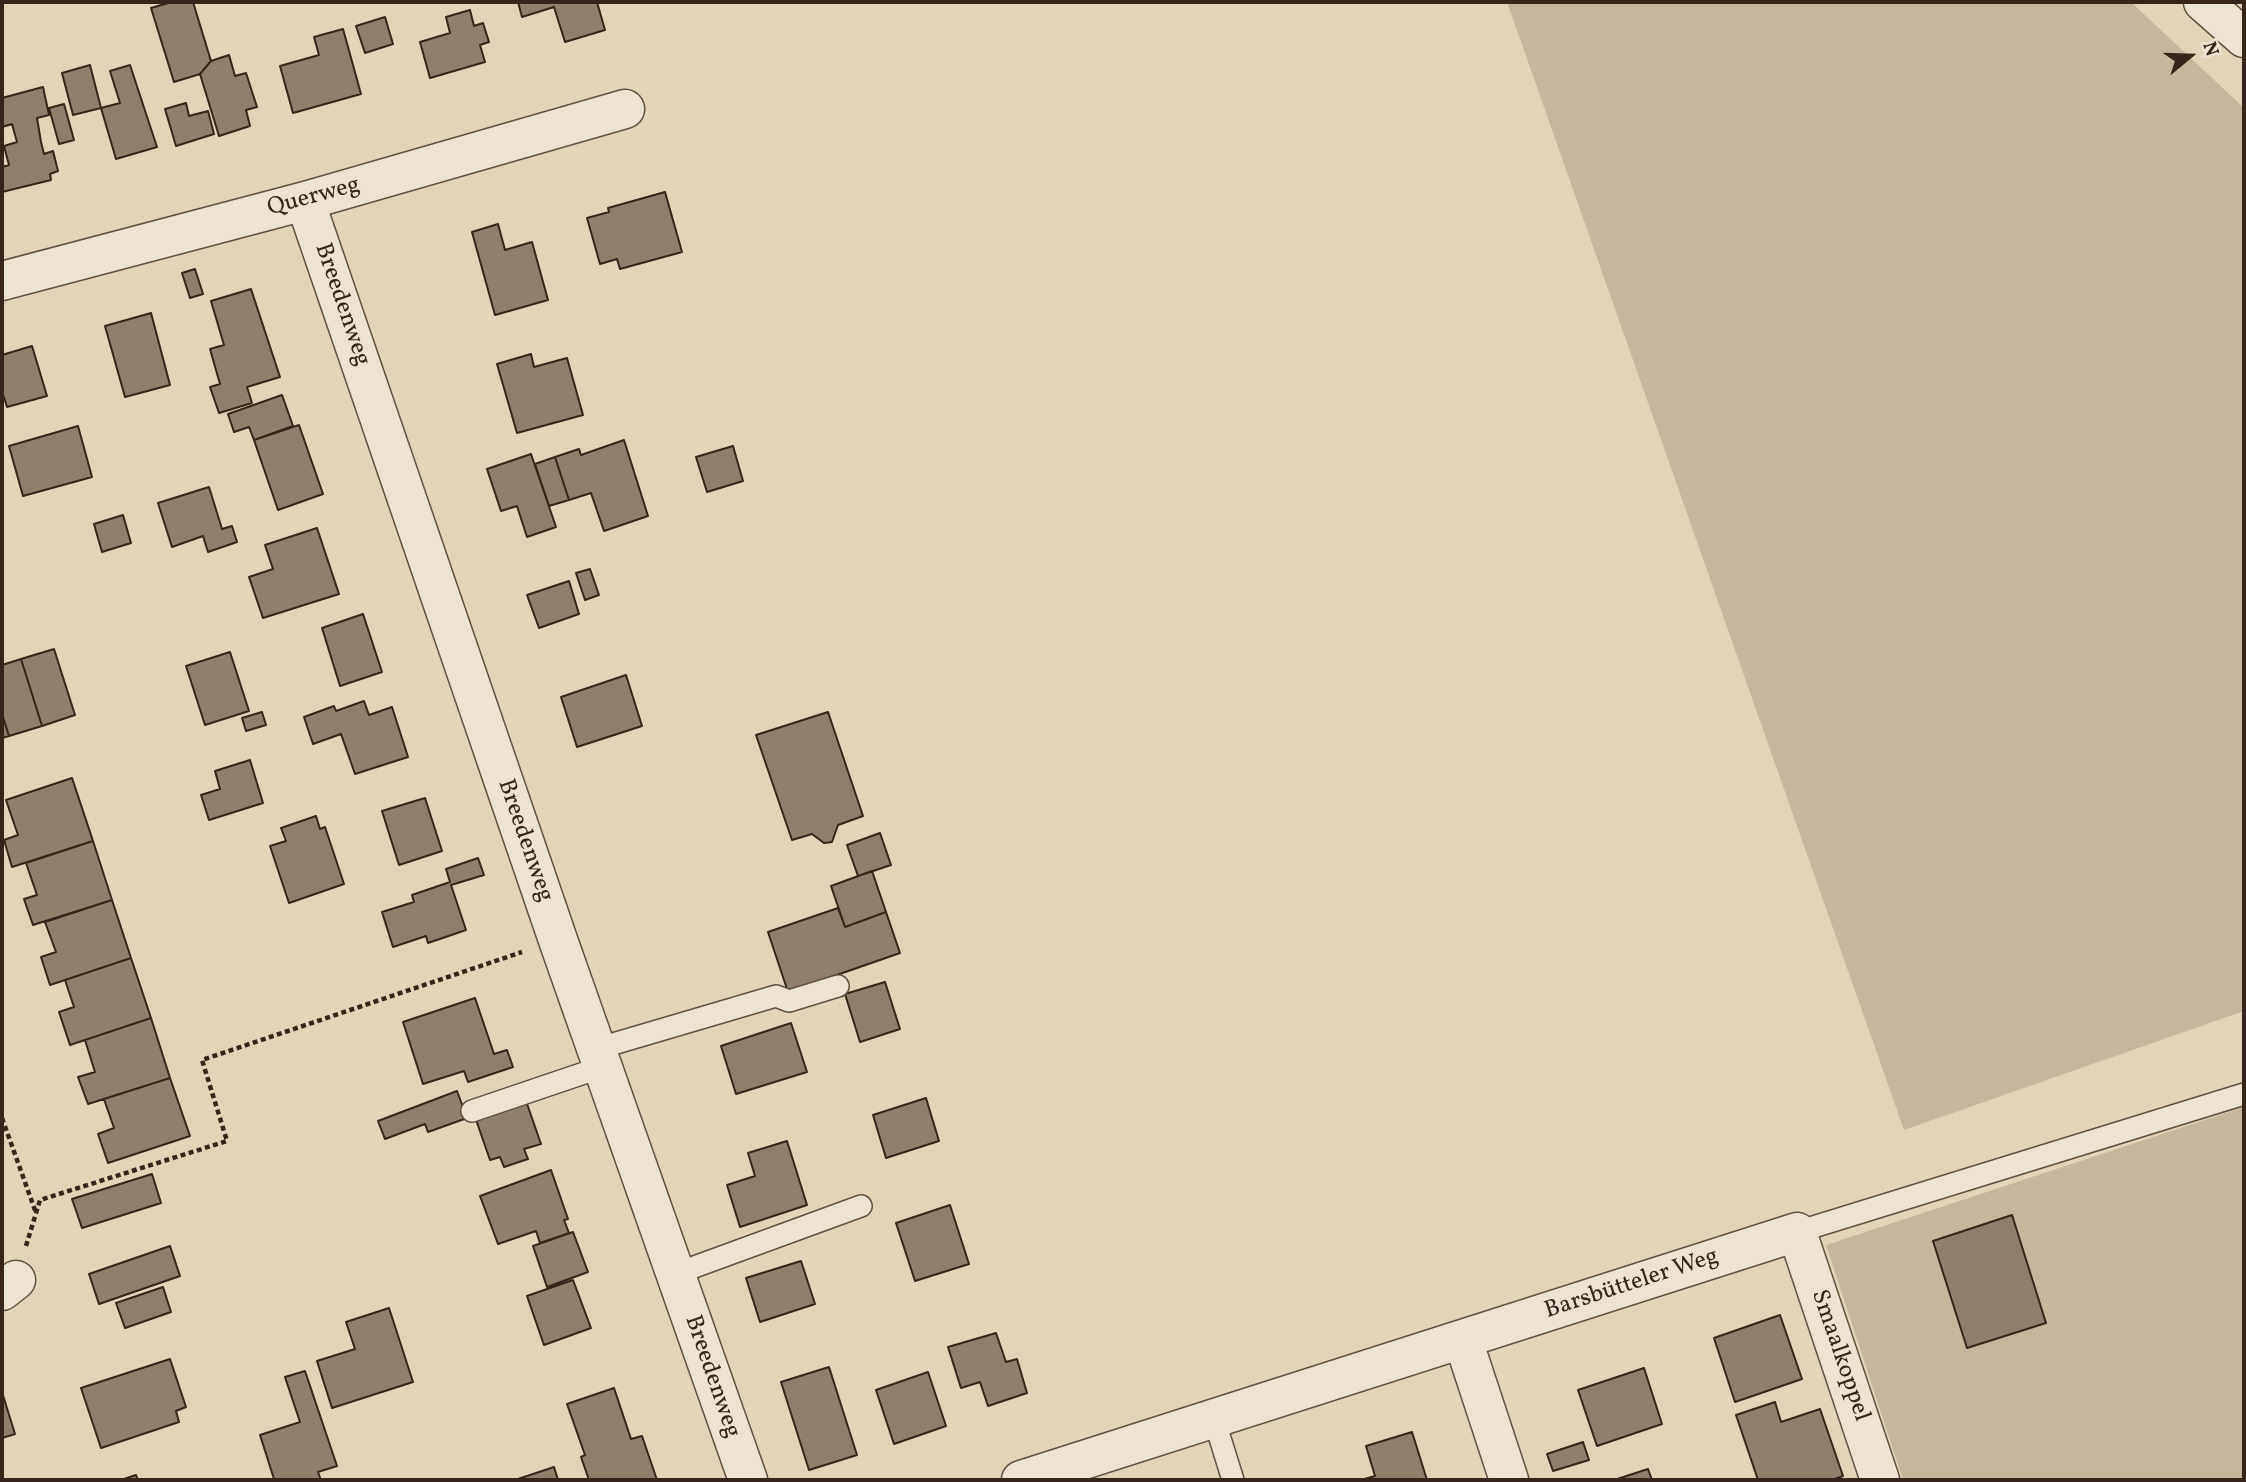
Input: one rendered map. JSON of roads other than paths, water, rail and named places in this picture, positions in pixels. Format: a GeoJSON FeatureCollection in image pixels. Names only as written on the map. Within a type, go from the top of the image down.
{"type":"FeatureCollection","features":[{"type":"Feature","properties":{"kind":"street"},"geometry":{"type":"LineString","coordinates":[[2203,2],[2244,38]]}},
{"type":"Feature","properties":{"kind":"street","name":"Querweg"},"geometry":{"type":"LineString","coordinates":[[2,281],[305,201],[625,109]]}},
{"type":"Feature","properties":{"kind":"street","name":"Breedenweg"},"geometry":{"type":"LineString","coordinates":[[305,201],[558,940],[748,1480]]}},
{"type":"Feature","properties":{"kind":"street","name":"Barsbütteler Weg"},"geometry":{"type":"LineString","coordinates":[[1021,1480],[1797,1232]]}},
{"type":"Feature","properties":{"kind":"street","name":"Smaalkoppel"},"geometry":{"type":"LineString","coordinates":[[1797,1232],[1881,1480]]}},
{"type":"Feature","properties":{"kind":"street"},"geometry":{"type":"LineString","coordinates":[[1463,1340],[1508,1480]]}},
{"type":"Feature","properties":{"kind":"lane"},"geometry":{"type":"LineString","coordinates":[[472,1111],[599,1058],[776,996],[789,1001],[838,986]]}},
{"type":"Feature","properties":{"kind":"lane","name":"Barsbütteler Weg"},"geometry":{"type":"LineString","coordinates":[[1797,1232],[2244,1094]]}},
{"type":"Feature","properties":{"kind":"lane"},"geometry":{"type":"LineString","coordinates":[[675,1275],[861,1206]]}},
{"type":"Feature","properties":{"kind":"lane"},"geometry":{"type":"LineString","coordinates":[[1214,1419],[1233,1480]]}}]}
